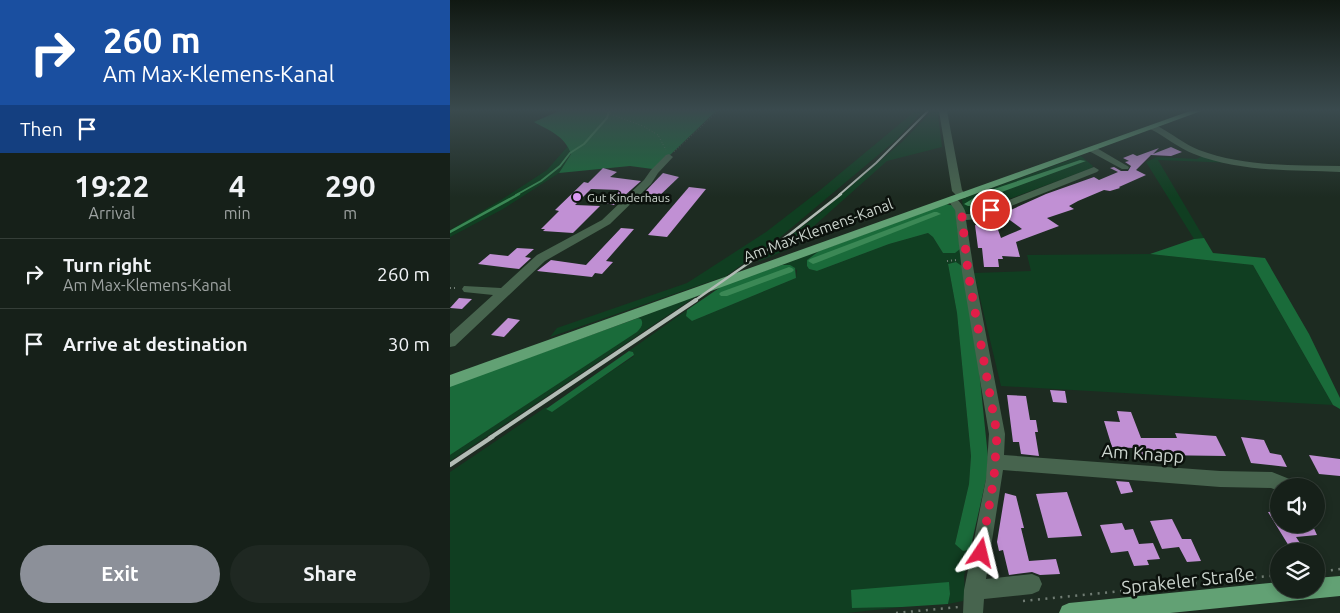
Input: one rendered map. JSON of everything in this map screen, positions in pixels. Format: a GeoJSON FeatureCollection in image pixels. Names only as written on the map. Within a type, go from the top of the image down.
{"type":"FeatureCollection","features":[{"type":"Feature","properties":{"kind":"main road","name":"Am Max-Klemens-Kanal"},"geometry":{"type":"LineString","coordinates":[[450,381],[1120,140]]}},
{"type":"Feature","properties":{"kind":"main road"},"geometry":{"type":"LineString","coordinates":[[1325,587],[1340,586]]}},
{"type":"Feature","properties":{"kind":"main road","name":"Sprakeler Straße"},"geometry":{"type":"LineString","coordinates":[[1070,613],[1270,593]]}},
{"type":"Feature","properties":{"kind":"street"},"geometry":{"type":"LineString","coordinates":[[948,140],[962,217],[968,272],[995,421],[996,462],[973,603],[1032,584]]}},
{"type":"Feature","properties":{"kind":"street"},"geometry":{"type":"LineString","coordinates":[[1175,140],[1194,151],[1254,165],[1340,169]]}},
{"type":"Feature","properties":{"kind":"street"},"geometry":{"type":"LineString","coordinates":[[1093,150],[1125,167]]}},
{"type":"Feature","properties":{"kind":"street"},"geometry":{"type":"LineString","coordinates":[[450,342],[540,258],[606,222],[648,182],[654,172],[669,157]]}},
{"type":"Feature","properties":{"kind":"street"},"geometry":{"type":"LineString","coordinates":[[962,217],[974,217],[1094,170]]}},
{"type":"Feature","properties":{"kind":"street"},"geometry":{"type":"LineString","coordinates":[[468,289],[504,292]]}},
{"type":"Feature","properties":{"kind":"street","name":"Am Knapp"},"geometry":{"type":"LineString","coordinates":[[996,462],[1220,479],[1270,480]]}},
{"type":"Feature","properties":{"kind":"path"},"geometry":{"type":"LineString","coordinates":[[660,140],[669,157],[688,140]]}},
{"type":"Feature","properties":{"kind":"path"},"geometry":{"type":"LineString","coordinates":[[1325,571],[1340,569]]}},
{"type":"Feature","properties":{"kind":"path"},"geometry":{"type":"LineString","coordinates":[[1019,601],[1270,576]]}},
{"type":"Feature","properties":{"kind":"path"},"geometry":{"type":"LineString","coordinates":[[896,613],[973,603]]}},
{"type":"Feature","properties":{"kind":"green space"},"geometry":{"type":"Polygon","coordinates":[[[562,140],[686,140],[670,155],[660,170],[630,166],[559,173],[571,154],[562,140]]]}},
{"type":"Feature","properties":{"kind":"green space"},"geometry":{"type":"Polygon","coordinates":[[[881,140],[896,140],[778,239],[726,276],[550,337],[557,328],[687,283],[766,232],[881,140]]]}},
{"type":"Feature","properties":{"kind":"green space"},"geometry":{"type":"Polygon","coordinates":[[[941,140],[942,147],[887,161],[787,250],[757,262],[820,213],[903,141],[941,140]]]}},
{"type":"Feature","properties":{"kind":"green space"},"geometry":{"type":"Polygon","coordinates":[[[568,146],[571,154],[559,173],[503,209],[450,237],[450,230],[547,170],[568,146]]]}},
{"type":"Feature","properties":{"kind":"green space"},"geometry":{"type":"Polygon","coordinates":[[[1081,156],[1093,166],[1092,168],[969,214],[963,209],[962,199],[1081,156]]]}},
{"type":"Feature","properties":{"kind":"green space"},"geometry":{"type":"Polygon","coordinates":[[[1202,156],[1234,163],[1158,160],[1204,238],[1194,239],[1146,162],[1157,157],[1197,159],[1202,156]]]}},
{"type":"Feature","properties":{"kind":"green space"},"geometry":{"type":"Polygon","coordinates":[[[946,204],[955,206],[960,249],[955,253],[943,253],[933,237],[928,233],[889,244],[817,271],[809,269],[807,266],[807,260],[819,251],[946,204]]]}},
{"type":"Feature","properties":{"kind":"green space"},"geometry":{"type":"Polygon","coordinates":[[[928,233],[933,237],[943,253],[960,249],[962,266],[956,262],[948,264],[957,313],[971,456],[969,484],[955,544],[968,550],[971,546],[964,576],[965,594],[963,601],[948,604],[950,588],[852,608],[902,607],[847,613],[450,613],[450,472],[546,407],[552,411],[634,356],[633,352],[629,351],[687,310],[686,313],[692,321],[796,278],[797,270],[782,265],[819,251],[807,260],[809,269],[817,271],[889,244],[928,233]]]}},
{"type":"Feature","properties":{"kind":"green space"},"geometry":{"type":"Polygon","coordinates":[[[1204,238],[1213,253],[1265,258],[1309,334],[1340,398],[1340,409],[1333,405],[1253,265],[1150,254],[1194,239],[1204,238]]]}},
{"type":"Feature","properties":{"kind":"green space"},"geometry":{"type":"Polygon","coordinates":[[[1150,254],[1253,265],[1333,405],[1001,386],[974,273],[1031,271],[1027,255],[1150,254]]]}},
{"type":"Feature","properties":{"kind":"green space"},"geometry":{"type":"Polygon","coordinates":[[[956,262],[962,266],[978,360],[988,457],[987,475],[971,546],[968,550],[963,551],[955,544],[969,484],[971,456],[957,313],[948,264],[956,262]]]}},
{"type":"Feature","properties":{"kind":"green space"},"geometry":{"type":"Polygon","coordinates":[[[782,265],[790,265],[795,268],[796,278],[692,321],[686,316],[687,310],[725,284],[782,265]]]}},
{"type":"Feature","properties":{"kind":"green space"},"geometry":{"type":"Polygon","coordinates":[[[698,295],[450,461],[450,455],[637,332],[642,323],[641,319],[638,318],[698,295]]]}},
{"type":"Feature","properties":{"kind":"green space"},"geometry":{"type":"Polygon","coordinates":[[[638,318],[641,319],[642,324],[637,332],[450,455],[450,386],[638,318]]]}},
{"type":"Feature","properties":{"kind":"green space"},"geometry":{"type":"Polygon","coordinates":[[[629,351],[633,352],[634,355],[552,412],[546,409],[629,351]]]}},
{"type":"Feature","properties":{"kind":"green space"},"geometry":{"type":"Polygon","coordinates":[[[949,582],[950,594],[948,604],[852,608],[851,590],[949,582]]]}},
{"type":"Feature","properties":{"kind":"building"},"geometry":{"type":"Polygon","coordinates":[[[1171,147],[1182,152],[1171,156],[1151,155],[1136,170],[1146,175],[1120,188],[1110,191],[1104,190],[1078,201],[1069,206],[1074,209],[1047,218],[1059,226],[1016,242],[1020,257],[1002,256],[1003,259],[998,259],[999,267],[984,267],[982,248],[978,248],[975,225],[997,227],[1001,238],[1022,229],[1007,218],[1009,217],[1004,213],[1046,194],[1094,177],[1099,180],[1118,172],[1110,168],[1114,167],[1121,171],[1128,171],[1131,166],[1125,162],[1129,161],[1123,158],[1133,154],[1137,156],[1159,148],[1153,154],[1171,147]]]}},
{"type":"Feature","properties":{"kind":"building"},"geometry":{"type":"Polygon","coordinates":[[[603,168],[617,172],[610,177],[641,181],[614,205],[604,203],[619,190],[591,189],[575,205],[600,206],[573,233],[543,231],[545,229],[541,229],[559,211],[555,210],[584,182],[588,183],[603,168]]]}},
{"type":"Feature","properties":{"kind":"building"},"geometry":{"type":"Polygon","coordinates":[[[663,173],[679,177],[655,200],[640,197],[663,173]]]}},
{"type":"Feature","properties":{"kind":"building"},"geometry":{"type":"Polygon","coordinates":[[[689,187],[706,189],[667,237],[648,235],[689,187]]]}},
{"type":"Feature","properties":{"kind":"building"},"geometry":{"type":"Polygon","coordinates":[[[621,228],[634,229],[606,261],[613,262],[602,274],[595,273],[592,277],[537,271],[551,260],[586,265],[621,228]]]}},
{"type":"Feature","properties":{"kind":"building"},"geometry":{"type":"Polygon","coordinates":[[[517,248],[534,249],[525,257],[531,258],[519,269],[478,264],[490,254],[508,256],[517,248]]]}},
{"type":"Feature","properties":{"kind":"building"},"geometry":{"type":"Polygon","coordinates":[[[459,298],[472,299],[462,309],[450,308],[459,298]]]}},
{"type":"Feature","properties":{"kind":"building"},"geometry":{"type":"Polygon","coordinates":[[[508,318],[520,320],[504,337],[491,335],[508,318]]]}},
{"type":"Feature","properties":{"kind":"building"},"geometry":{"type":"Polygon","coordinates":[[[1050,390],[1065,391],[1067,403],[1053,402],[1050,390]]]}},
{"type":"Feature","properties":{"kind":"building"},"geometry":{"type":"Polygon","coordinates":[[[1007,395],[1026,396],[1030,420],[1036,420],[1038,432],[1035,432],[1039,456],[1021,454],[1019,442],[1013,442],[1007,395]]]}},
{"type":"Feature","properties":{"kind":"building"},"geometry":{"type":"Polygon","coordinates":[[[1117,411],[1131,412],[1141,438],[1177,438],[1175,433],[1216,436],[1226,456],[1153,455],[1155,460],[1138,459],[1134,448],[1112,447],[1104,421],[1120,422],[1117,411]]]}},
{"type":"Feature","properties":{"kind":"building"},"geometry":{"type":"Polygon","coordinates":[[[1241,437],[1264,440],[1270,453],[1281,455],[1287,467],[1251,463],[1241,437]]]}},
{"type":"Feature","properties":{"kind":"building"},"geometry":{"type":"Polygon","coordinates":[[[1309,455],[1340,459],[1340,476],[1319,474],[1309,455]]]}},
{"type":"Feature","properties":{"kind":"building"},"geometry":{"type":"Polygon","coordinates":[[[1116,481],[1129,482],[1133,492],[1121,494],[1116,481]]]}},
{"type":"Feature","properties":{"kind":"building"},"geometry":{"type":"Polygon","coordinates":[[[1067,492],[1082,536],[1048,538],[1036,494],[1067,492]]]}},
{"type":"Feature","properties":{"kind":"building"},"geometry":{"type":"Polygon","coordinates":[[[1005,493],[1016,496],[1024,528],[1021,528],[1029,561],[1056,559],[1060,574],[1040,575],[1032,572],[1009,575],[1003,550],[999,551],[997,542],[1005,493]]]}},
{"type":"Feature","properties":{"kind":"building"},"geometry":{"type":"Polygon","coordinates":[[[1172,519],[1182,539],[1191,539],[1201,561],[1187,562],[1179,547],[1162,549],[1150,521],[1172,519]]]}},
{"type":"Feature","properties":{"kind":"building"},"geometry":{"type":"Polygon","coordinates":[[[1122,523],[1125,530],[1133,529],[1139,544],[1153,543],[1160,559],[1147,560],[1149,565],[1134,566],[1128,551],[1111,553],[1100,525],[1122,523]]]}},
{"type":"Feature","properties":{"kind":"building"},"geometry":{"type":"Polygon","coordinates":[[[1281,533],[1316,533],[1317,535],[1296,537],[1300,543],[1287,543],[1281,533]]]}},
{"type":"Feature","properties":{"kind":"waterway"},"geometry":{"type":"LineString","coordinates":[[516,195],[541,181],[560,166],[570,153],[588,140]]}},
{"type":"Feature","properties":{"kind":"waterway"},"geometry":{"type":"LineString","coordinates":[[968,204],[985,195],[1082,161]]}},
{"type":"Feature","properties":{"kind":"waterway"},"geometry":{"type":"LineString","coordinates":[[450,232],[519,194]]}},
{"type":"Feature","properties":{"kind":"waterway"},"geometry":{"type":"LineString","coordinates":[[813,261],[937,214]]}},
{"type":"Feature","properties":{"kind":"waterway"},"geometry":{"type":"LineString","coordinates":[[724,294],[789,270]]}},
{"type":"Feature","properties":{"kind":"railway"},"geometry":{"type":"LineString","coordinates":[[839,195],[899,140]]}},
{"type":"Feature","properties":{"kind":"railway"},"geometry":{"type":"LineString","coordinates":[[694,301],[790,234],[841,194]]}},
{"type":"Feature","properties":{"kind":"railway"},"geometry":{"type":"LineString","coordinates":[[490,438],[696,300]]}},
{"type":"Feature","properties":{"kind":"railway"},"geometry":{"type":"LineString","coordinates":[[450,465],[492,437]]}},
{"type":"Feature","properties":{"kind":"place","name":"Gut Kinderhaus"},"geometry":{"type":"Point","coordinates":[577,197]}},
{"type":"Feature","properties":{"kind":"route"},"geometry":{"type":"LineString","coordinates":[[981,553],[994,478],[997,434],[968,272],[962,217],[974,217],[991,210]]}}]}
